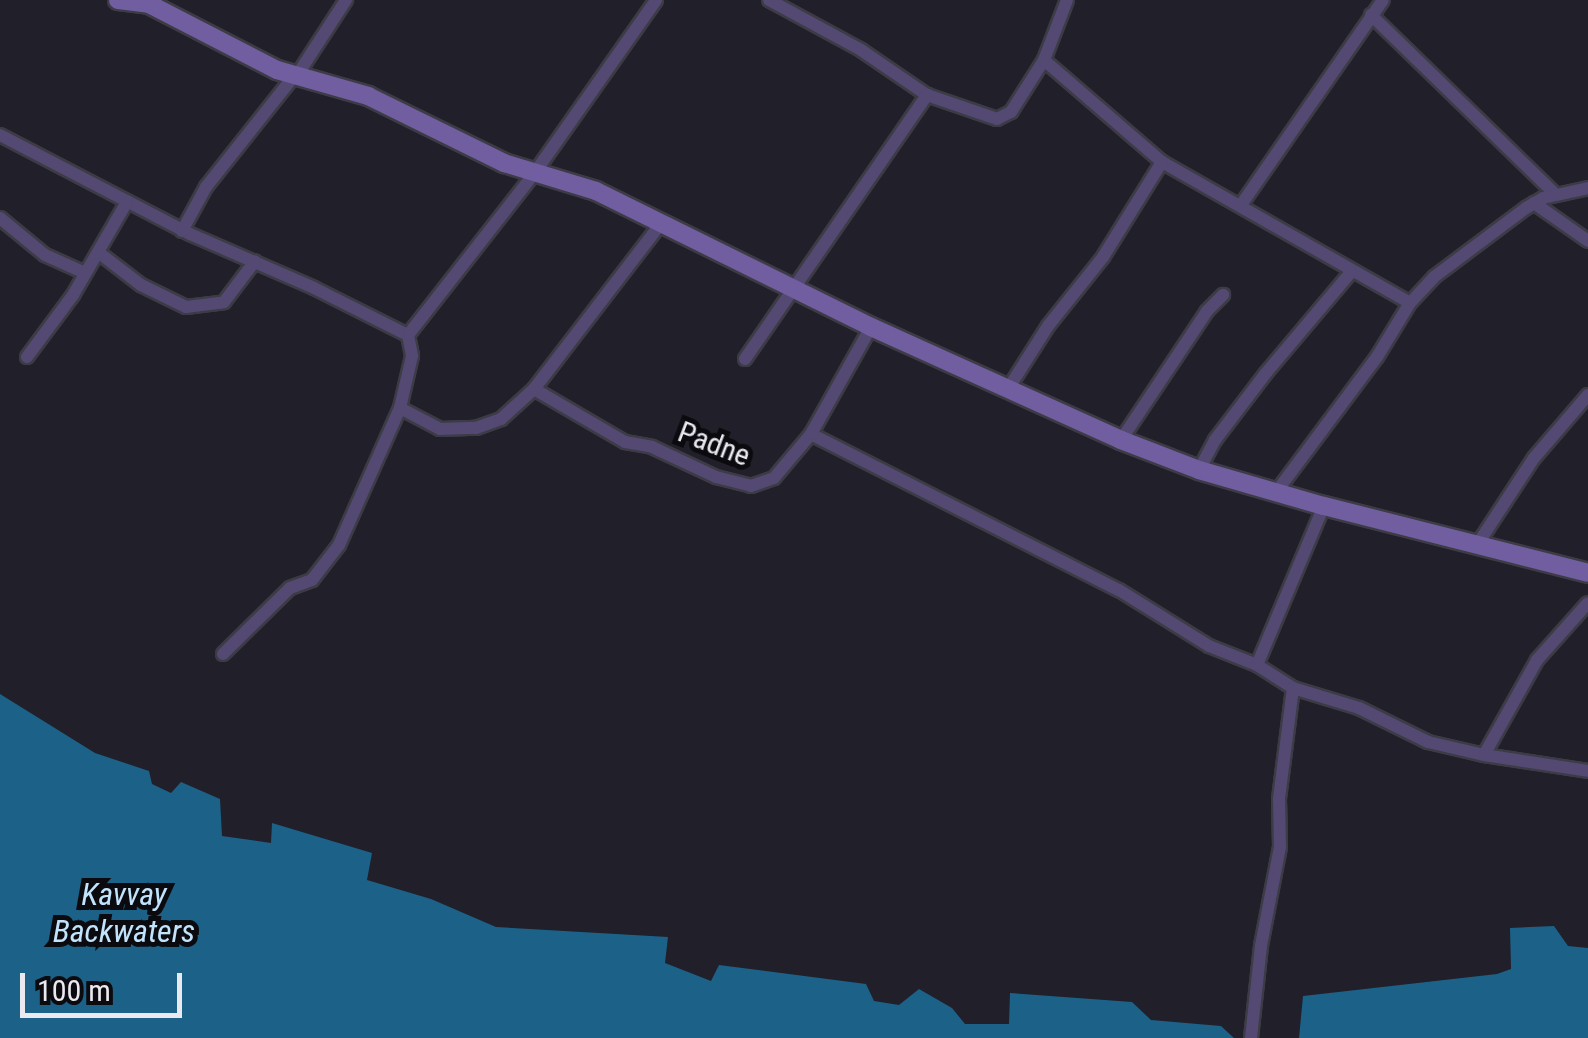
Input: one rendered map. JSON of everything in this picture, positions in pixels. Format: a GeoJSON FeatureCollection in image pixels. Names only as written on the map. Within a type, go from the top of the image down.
{"type":"FeatureCollection","features":[{"type":"Feature","properties":{"kind":"main road"},"geometry":{"type":"LineString","coordinates":[[118,0],[144,2],[295,76],[368,96],[504,164],[596,191],[872,327],[1121,440],[1199,470],[1324,506],[1479,542],[1588,573]]}},
{"type":"Feature","properties":{"kind":"street"},"geometry":{"type":"LineString","coordinates":[[182,230],[206,187],[295,76],[346,0]]}},
{"type":"Feature","properties":{"kind":"street"},"geometry":{"type":"LineString","coordinates":[[223,654],[290,588],[312,580],[340,545],[400,408],[412,356],[408,335],[536,172],[656,0]]}},
{"type":"Feature","properties":{"kind":"street"},"geometry":{"type":"LineString","coordinates":[[770,0],[861,50],[927,95],[997,119],[1011,112],[1044,60],[1067,0]]}},
{"type":"Feature","properties":{"kind":"street"},"geometry":{"type":"LineString","coordinates":[[1241,205],[1384,0]]}},
{"type":"Feature","properties":{"kind":"street"},"geometry":{"type":"LineString","coordinates":[[1371,16],[1556,195]]}},
{"type":"Feature","properties":{"kind":"street"},"geometry":{"type":"LineString","coordinates":[[1044,60],[1162,162],[1410,303]]}},
{"type":"Feature","properties":{"kind":"street"},"geometry":{"type":"LineString","coordinates":[[744,359],[927,95]]}},
{"type":"Feature","properties":{"kind":"street"},"geometry":{"type":"LineString","coordinates":[[0,135],[182,230],[408,335]]}},
{"type":"Feature","properties":{"kind":"street"},"geometry":{"type":"LineString","coordinates":[[1008,389],[1048,326],[1103,257],[1162,162]]}},
{"type":"Feature","properties":{"kind":"street"},"geometry":{"type":"LineString","coordinates":[[1278,491],[1308,444],[1377,357],[1410,303],[1457,259],[1534,203],[1588,188]]}},
{"type":"Feature","properties":{"kind":"street"},"geometry":{"type":"LineString","coordinates":[[27,356],[84,274],[127,202]]}},
{"type":"Feature","properties":{"kind":"street"},"geometry":{"type":"LineString","coordinates":[[1534,203],[1588,240]]}},
{"type":"Feature","properties":{"kind":"street"},"geometry":{"type":"LineString","coordinates":[[0,218],[45,255],[84,274]]}},
{"type":"Feature","properties":{"kind":"street"},"geometry":{"type":"LineString","coordinates":[[400,408],[440,430],[476,428],[501,419],[534,389],[662,222]]}},
{"type":"Feature","properties":{"kind":"street"},"geometry":{"type":"LineString","coordinates":[[98,252],[141,285],[186,307],[224,302],[255,261]]}},
{"type":"Feature","properties":{"kind":"street"},"geometry":{"type":"LineString","coordinates":[[1199,470],[1214,440],[1351,272]]}},
{"type":"Feature","properties":{"kind":"street"},"geometry":{"type":"LineString","coordinates":[[1121,440],[1207,311],[1223,294]]}},
{"type":"Feature","properties":{"kind":"street","name":"Padne"},"geometry":{"type":"LineString","coordinates":[[534,389],[625,442],[652,447],[716,477],[751,486],[774,478],[811,434],[872,327]]}},
{"type":"Feature","properties":{"kind":"street"},"geometry":{"type":"LineString","coordinates":[[1479,542],[1534,458],[1588,396]]}},
{"type":"Feature","properties":{"kind":"street"},"geometry":{"type":"LineString","coordinates":[[811,434],[1119,590],[1209,646],[1257,665],[1294,688],[1359,708],[1428,742],[1588,771]]}},
{"type":"Feature","properties":{"kind":"street"},"geometry":{"type":"LineString","coordinates":[[1257,665],[1324,506]]}},
{"type":"Feature","properties":{"kind":"street"},"geometry":{"type":"LineString","coordinates":[[1484,755],[1537,660],[1588,602]]}},
{"type":"Feature","properties":{"kind":"street"},"geometry":{"type":"LineString","coordinates":[[1250,1038],[1253,998],[1280,847],[1279,800],[1294,688]]}},
{"type":"Feature","properties":{"kind":"water","name":"Kavvay Backwaters"},"geometry":{"type":"Polygon","coordinates":[[[0,694],[95,753],[149,771],[152,784],[171,793],[181,782],[220,799],[222,836],[271,843],[272,823],[372,853],[367,880],[431,899],[496,927],[668,937],[665,963],[711,981],[719,965],[866,984],[874,1001],[899,1005],[919,989],[952,1008],[965,1024],[1009,1024],[1010,993],[1132,1002],[1151,1020],[1221,1026],[1234,1038],[0,1038],[0,694]]]}},
{"type":"Feature","properties":{"kind":"water"},"geometry":{"type":"Polygon","coordinates":[[[1554,926],[1568,946],[1588,948],[1588,1038],[1299,1038],[1303,996],[1497,974],[1511,969],[1510,928],[1554,926]]]}}]}
